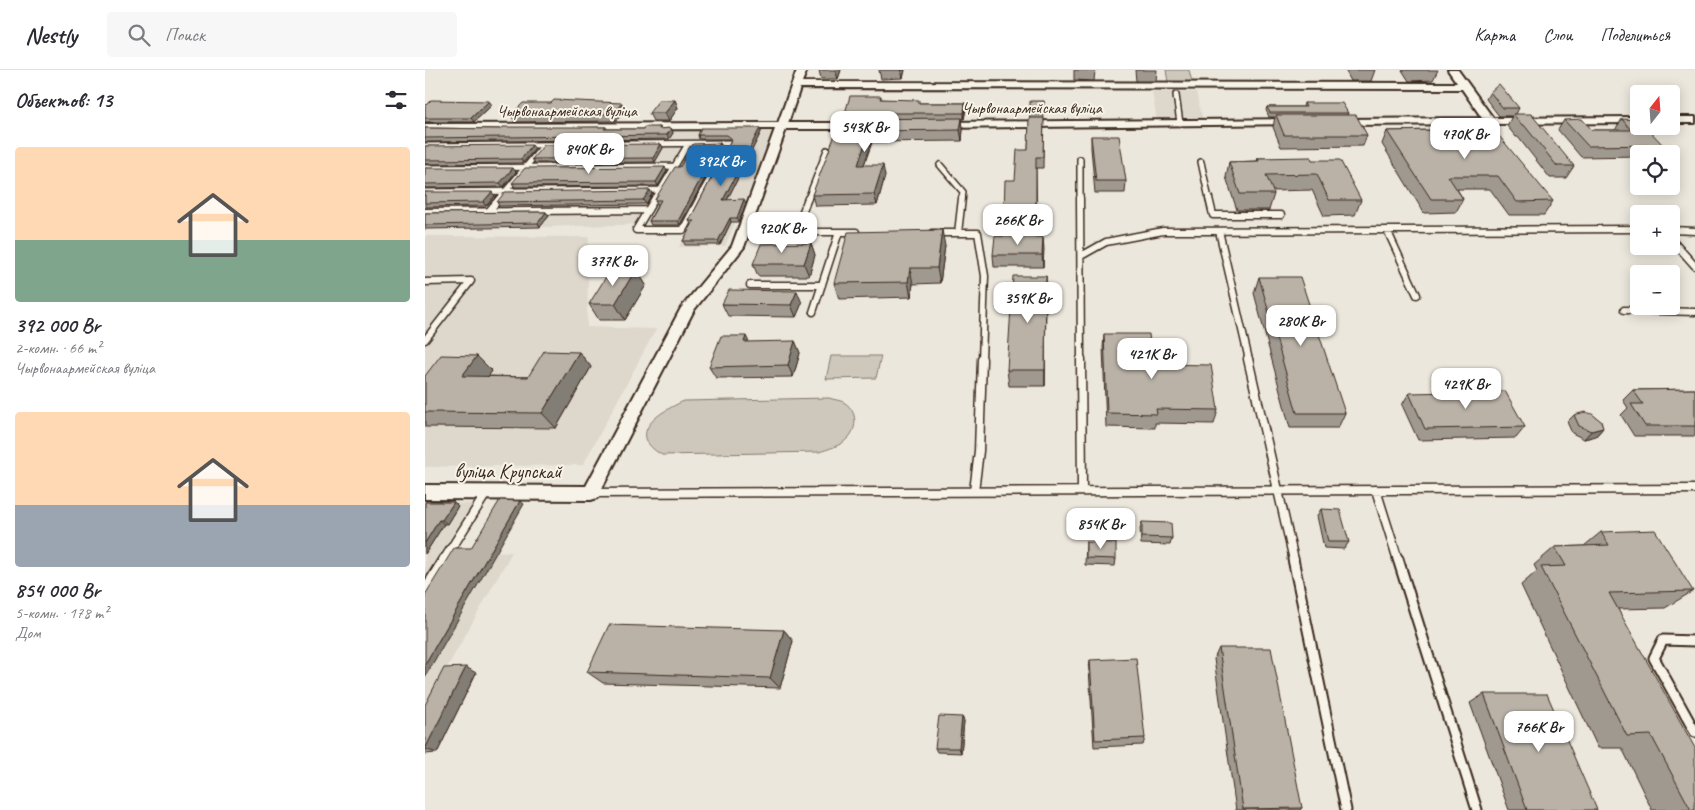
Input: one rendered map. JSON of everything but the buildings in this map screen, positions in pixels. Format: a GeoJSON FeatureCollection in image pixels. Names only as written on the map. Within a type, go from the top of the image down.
{"type":"FeatureCollection","features":[{"type":"Feature","properties":{"kind":"street"},"geometry":{"type":"LineString","coordinates":[[591,493],[688,308],[738,247],[802,70]]}},
{"type":"Feature","properties":{"kind":"street"},"geometry":{"type":"LineString","coordinates":[[1453,70],[1489,120]]}},
{"type":"Feature","properties":{"kind":"street"},"geometry":{"type":"LineString","coordinates":[[797,85],[1464,86]]}},
{"type":"Feature","properties":{"kind":"street"},"geometry":{"type":"LineString","coordinates":[[1323,122],[1630,120]]}},
{"type":"Feature","properties":{"kind":"street"},"geometry":{"type":"LineString","coordinates":[[1680,120],[1695,120]]}},
{"type":"Feature","properties":{"kind":"street","name":"Чырвонаармейская вуліца"},"geometry":{"type":"LineString","coordinates":[[931,125],[1304,122]]}},
{"type":"Feature","properties":{"kind":"street","name":"Чырвонаармейская вуліца"},"geometry":{"type":"LineString","coordinates":[[425,128],[871,126]]}},
{"type":"Feature","properties":{"kind":"street","name":"вуліца Крупскай"},"geometry":{"type":"LineString","coordinates":[[425,492],[591,493]]}},
{"type":"Feature","properties":{"kind":"lane"},"geometry":{"type":"LineString","coordinates":[[1176,95],[1180,123]]}},
{"type":"Feature","properties":{"kind":"lane"},"geometry":{"type":"LineString","coordinates":[[425,146],[729,143],[683,230],[636,230],[688,144]]}},
{"type":"Feature","properties":{"kind":"lane"},"geometry":{"type":"LineString","coordinates":[[488,212],[544,145]]}},
{"type":"Feature","properties":{"kind":"lane"},"geometry":{"type":"LineString","coordinates":[[827,150],[795,232],[859,232]]}},
{"type":"Feature","properties":{"kind":"lane"},"geometry":{"type":"LineString","coordinates":[[1081,159],[1082,491]]}},
{"type":"Feature","properties":{"kind":"lane"},"geometry":{"type":"LineString","coordinates":[[1201,162],[1213,215],[1281,215]]}},
{"type":"Feature","properties":{"kind":"lane"},"geometry":{"type":"LineString","coordinates":[[940,165],[963,192],[958,233]]}},
{"type":"Feature","properties":{"kind":"lane"},"geometry":{"type":"LineString","coordinates":[[425,168],[675,166]]}},
{"type":"Feature","properties":{"kind":"lane"},"geometry":{"type":"LineString","coordinates":[[425,192],[661,190]]}},
{"type":"Feature","properties":{"kind":"lane"},"geometry":{"type":"LineString","coordinates":[[425,212],[648,210]]}},
{"type":"Feature","properties":{"kind":"lane"},"geometry":{"type":"LineString","coordinates":[[1081,256],[1106,242],[1163,231],[1630,229]]}},
{"type":"Feature","properties":{"kind":"lane"},"geometry":{"type":"LineString","coordinates":[[1387,230],[1417,295]]}},
{"type":"Feature","properties":{"kind":"lane"},"geometry":{"type":"LineString","coordinates":[[1680,230],[1695,231]]}},
{"type":"Feature","properties":{"kind":"lane"},"geometry":{"type":"LineString","coordinates":[[1219,231],[1279,491],[1346,810]]}},
{"type":"Feature","properties":{"kind":"lane"},"geometry":{"type":"LineString","coordinates":[[813,312],[839,232]]}},
{"type":"Feature","properties":{"kind":"lane"},"geometry":{"type":"LineString","coordinates":[[928,233],[978,233],[985,276],[979,451],[974,492]]}},
{"type":"Feature","properties":{"kind":"lane"},"geometry":{"type":"LineString","coordinates":[[1680,249],[1695,266]]}},
{"type":"Feature","properties":{"kind":"lane"},"geometry":{"type":"LineString","coordinates":[[425,282],[471,281],[425,340]]}},
{"type":"Feature","properties":{"kind":"lane"},"geometry":{"type":"LineString","coordinates":[[750,285],[822,285]]}},
{"type":"Feature","properties":{"kind":"lane"},"geometry":{"type":"LineString","coordinates":[[1624,310],[1695,312]]}},
{"type":"Feature","properties":{"kind":"lane"},"geometry":{"type":"LineString","coordinates":[[591,493],[1695,489]]}},
{"type":"Feature","properties":{"kind":"lane"},"geometry":{"type":"LineString","coordinates":[[1376,490],[1477,810]]}},
{"type":"Feature","properties":{"kind":"lane"},"geometry":{"type":"LineString","coordinates":[[425,590],[487,492]]}},
{"type":"Feature","properties":{"kind":"lane"},"geometry":{"type":"LineString","coordinates":[[425,574],[435,574]]}},
{"type":"Feature","properties":{"kind":"lane"},"geometry":{"type":"LineString","coordinates":[[1695,641],[1663,640],[1654,658],[1695,732]]}},
{"type":"Feature","properties":{"kind":"shaded area"},"geometry":{"type":"Polygon","coordinates":[[[1166,70],[1189,70],[1192,82],[1168,82],[1166,70]]]}},
{"type":"Feature","properties":{"kind":"shaded area"},"geometry":{"type":"Polygon","coordinates":[[[1152,92],[1196,92],[1203,121],[1157,121],[1152,92]]]}},
{"type":"Feature","properties":{"kind":"shaded area"},"geometry":{"type":"Polygon","coordinates":[[[777,130],[725,246],[679,247],[690,223],[425,230],[425,133],[777,130]]]}},
{"type":"Feature","properties":{"kind":"shaded area"},"geometry":{"type":"Polygon","coordinates":[[[425,236],[589,237],[587,327],[656,329],[583,465],[425,467],[425,236]]]}},
{"type":"Feature","properties":{"kind":"shaded area"},"geometry":{"type":"Polygon","coordinates":[[[831,356],[881,356],[876,378],[826,379],[831,356]]]}},
{"type":"Feature","properties":{"kind":"shaded area"},"geometry":{"type":"Polygon","coordinates":[[[829,398],[849,406],[854,415],[855,425],[845,441],[819,452],[662,455],[651,447],[646,439],[646,431],[657,417],[684,401],[829,398]]]}},
{"type":"Feature","properties":{"kind":"shaded area"},"geometry":{"type":"Polygon","coordinates":[[[425,503],[484,504],[456,550],[512,552],[425,707],[425,503]]]}}]}
